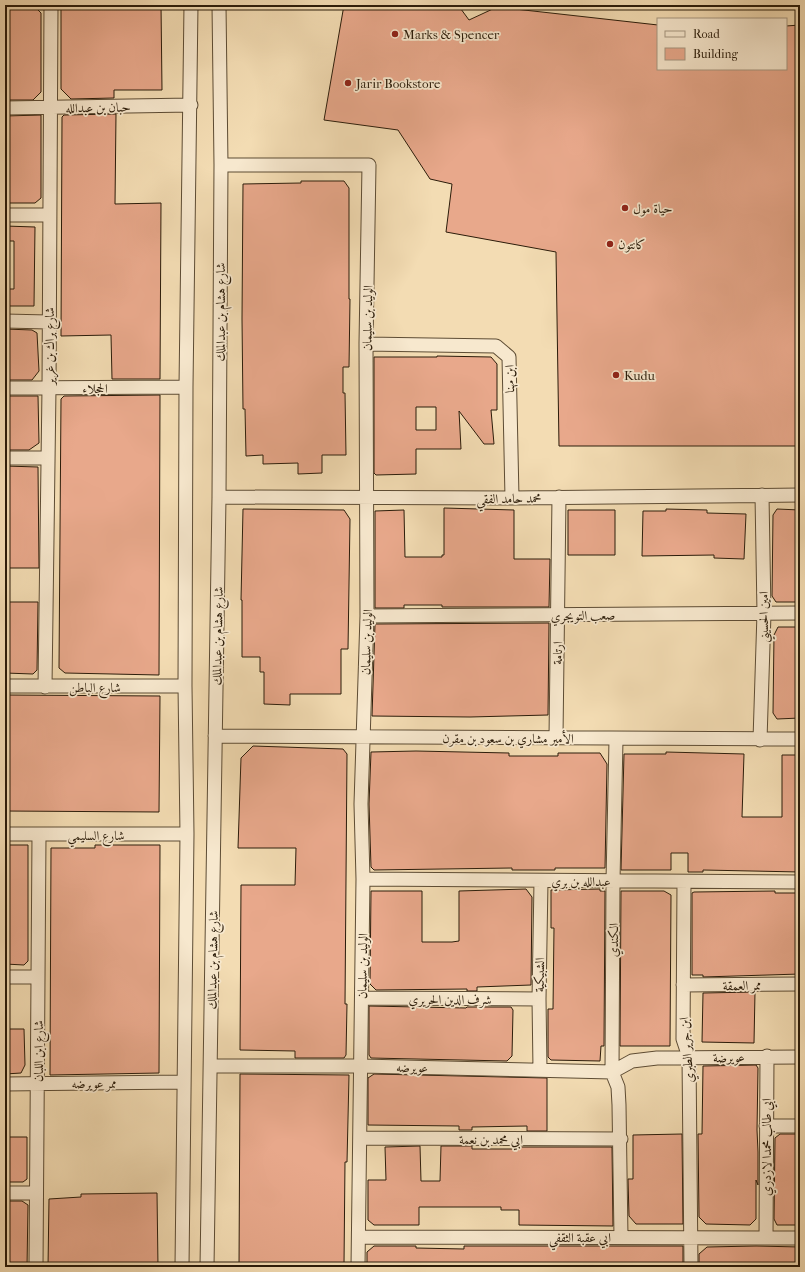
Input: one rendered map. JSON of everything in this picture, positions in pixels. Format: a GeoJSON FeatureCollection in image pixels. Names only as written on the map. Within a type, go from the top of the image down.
{"type":"FeatureCollection","features":[{"type":"Feature","properties":{"kind":"street","name":"شارع براك بن غرير"},"geometry":{"type":"LineString","coordinates":[[45,687],[49,388],[48,215],[51,108],[51,5]]}},
{"type":"Feature","properties":{"kind":"street","name":"شارع هشام بن عبدالملك"},"geometry":{"type":"LineString","coordinates":[[182,1267],[187,834],[185,686],[186,387],[191,105],[191,5]]}},
{"type":"Feature","properties":{"kind":"street","name":"شارع هشام بن عبدالملك"},"geometry":{"type":"LineString","coordinates":[[207,1267],[207,1178],[211,1066],[219,497],[221,165],[219,5]]}},
{"type":"Feature","properties":{"kind":"street","name":"حبان بن عبدالله"},"geometry":{"type":"LineString","coordinates":[[5,108],[191,105]]}},
{"type":"Feature","properties":{"kind":"street","name":"الوليد بن سليمان"},"geometry":{"type":"LineString","coordinates":[[221,165],[369,165],[366,344],[367,616],[361,804],[363,879],[358,1267]]}},
{"type":"Feature","properties":{"kind":"street"},"geometry":{"type":"LineString","coordinates":[[5,215],[48,215]]}},
{"type":"Feature","properties":{"kind":"street"},"geometry":{"type":"LineString","coordinates":[[5,321],[48,322]]}},
{"type":"Feature","properties":{"kind":"street","name":"ابن مهنا"},"geometry":{"type":"LineString","coordinates":[[366,344],[496,346],[509,358],[512,498]]}},
{"type":"Feature","properties":{"kind":"street","name":"الحجلاء"},"geometry":{"type":"LineString","coordinates":[[5,388],[186,387]]}},
{"type":"Feature","properties":{"kind":"street"},"geometry":{"type":"LineString","coordinates":[[5,458],[48,458]]}},
{"type":"Feature","properties":{"kind":"street","name":"امين الحسيني"},"geometry":{"type":"LineString","coordinates":[[760,740],[764,613],[762,495]]}},
{"type":"Feature","properties":{"kind":"street","name":"محمد حامد الفقي"},"geometry":{"type":"LineString","coordinates":[[219,497],[366,499],[800,495]]}},
{"type":"Feature","properties":{"kind":"street","name":"ارتامة"},"geometry":{"type":"LineString","coordinates":[[556,737],[559,497]]}},
{"type":"Feature","properties":{"kind":"street","name":"صعب التويجري"},"geometry":{"type":"LineString","coordinates":[[367,616],[800,613]]}},
{"type":"Feature","properties":{"kind":"street","name":"شارع الباطن"},"geometry":{"type":"LineString","coordinates":[[5,686],[185,686]]}},
{"type":"Feature","properties":{"kind":"street","name":"الأمير مشاري بن سعود بن مقرن"},"geometry":{"type":"LineString","coordinates":[[215,736],[556,737],[616,740],[800,739]]}},
{"type":"Feature","properties":{"kind":"street","name":"الكندي"},"geometry":{"type":"LineString","coordinates":[[616,740],[613,881],[612,1072],[618,1087],[621,1139],[621,1237]]}},
{"type":"Feature","properties":{"kind":"street","name":"شارع السليمي"},"geometry":{"type":"LineString","coordinates":[[5,834],[187,834]]}},
{"type":"Feature","properties":{"kind":"street","name":"شارع ابن اللبان"},"geometry":{"type":"LineString","coordinates":[[36,1267],[39,835]]}},
{"type":"Feature","properties":{"kind":"street","name":"عبدالله بن بري"},"geometry":{"type":"LineString","coordinates":[[363,879],[800,882]]}},
{"type":"Feature","properties":{"kind":"street","name":"الشبيكية"},"geometry":{"type":"LineString","coordinates":[[540,1070],[539,999],[541,881]]}},
{"type":"Feature","properties":{"kind":"street","name":"ابن جرير الطبري"},"geometry":{"type":"LineString","coordinates":[[684,882],[683,1039],[689,1057],[692,1267]]}},
{"type":"Feature","properties":{"kind":"street"},"geometry":{"type":"LineString","coordinates":[[5,977],[38,977]]}},
{"type":"Feature","properties":{"kind":"street","name":"ممر العمقة"},"geometry":{"type":"LineString","coordinates":[[683,985],[800,984]]}},
{"type":"Feature","properties":{"kind":"street","name":"شرف الدين الحريري"},"geometry":{"type":"LineString","coordinates":[[362,998],[539,999]]}},
{"type":"Feature","properties":{"kind":"street","name":"عويرضة"},"geometry":{"type":"LineString","coordinates":[[612,1072],[632,1061],[656,1058],[767,1056],[800,1057]]}},
{"type":"Feature","properties":{"kind":"street","name":"ابي طالب محمدا لازدري"},"geometry":{"type":"LineString","coordinates":[[766,1238],[767,1056]]}},
{"type":"Feature","properties":{"kind":"street","name":"عويرضه"},"geometry":{"type":"LineString","coordinates":[[211,1066],[361,1066],[612,1072]]}},
{"type":"Feature","properties":{"kind":"street","name":"ممر عويرضه"},"geometry":{"type":"LineString","coordinates":[[5,1084],[184,1082]]}},
{"type":"Feature","properties":{"kind":"street"},"geometry":{"type":"LineString","coordinates":[[766,1126],[800,1126]]}},
{"type":"Feature","properties":{"kind":"street","name":"ابي محمد بن نعمة"},"geometry":{"type":"LineString","coordinates":[[360,1138],[621,1139]]}},
{"type":"Feature","properties":{"kind":"street"},"geometry":{"type":"LineString","coordinates":[[5,1193],[36,1194]]}},
{"type":"Feature","properties":{"kind":"street","name":"ابي عقبة الثقفي"},"geometry":{"type":"LineString","coordinates":[[359,1237],[800,1238]]}},
{"type":"Feature","properties":{"kind":"building"},"geometry":{"type":"Polygon","coordinates":[[[61,5],[161,5],[162,90],[114,90],[114,98],[71,99],[61,89],[61,5]]]}},
{"type":"Feature","properties":{"kind":"building","name":"حياة مول"},"geometry":{"type":"Polygon","coordinates":[[[344,5],[458,5],[469,20],[497,7],[657,25],[657,70],[787,70],[787,26],[800,25],[800,446],[559,446],[556,252],[446,232],[452,184],[430,179],[398,130],[324,120],[344,5]]]}},
{"type":"Feature","properties":{"kind":"building"},"geometry":{"type":"Polygon","coordinates":[[[5,8],[36,8],[41,13],[41,92],[33,100],[5,100],[5,8]]]}},
{"type":"Feature","properties":{"kind":"building"},"geometry":{"type":"Polygon","coordinates":[[[116,114],[115,204],[161,203],[160,379],[112,379],[111,335],[61,336],[62,117],[64,115],[116,114]]]}},
{"type":"Feature","properties":{"kind":"building"},"geometry":{"type":"Polygon","coordinates":[[[41,115],[41,198],[35,203],[5,203],[5,116],[41,115]]]}},
{"type":"Feature","properties":{"kind":"building"},"geometry":{"type":"Polygon","coordinates":[[[301,181],[344,181],[349,188],[350,299],[349,367],[343,367],[346,455],[322,455],[322,473],[298,474],[298,463],[263,464],[263,455],[246,456],[245,409],[243,409],[242,319],[243,184],[301,183],[301,181]]]}},
{"type":"Feature","properties":{"kind":"building"},"geometry":{"type":"Polygon","coordinates":[[[5,226],[35,227],[34,306],[5,306],[5,289],[14,289],[14,241],[5,241],[5,226]]]}},
{"type":"Feature","properties":{"kind":"building"},"geometry":{"type":"Polygon","coordinates":[[[5,329],[32,330],[37,333],[39,371],[32,380],[5,380],[5,329]]]}},
{"type":"Feature","properties":{"kind":"building"},"geometry":{"type":"Polygon","coordinates":[[[374,357],[491,357],[497,364],[497,410],[491,410],[494,444],[484,444],[459,411],[461,449],[416,449],[416,474],[376,475],[374,473],[374,357]],[[416,407],[416,430],[436,430],[436,407],[416,407]]]}},
{"type":"Feature","properties":{"kind":"building"},"geometry":{"type":"Polygon","coordinates":[[[160,395],[159,675],[65,673],[59,668],[61,399],[64,396],[160,395]]]}},
{"type":"Feature","properties":{"kind":"building"},"geometry":{"type":"Polygon","coordinates":[[[5,396],[38,396],[39,443],[29,450],[5,450],[5,396]]]}},
{"type":"Feature","properties":{"kind":"building"},"geometry":{"type":"Polygon","coordinates":[[[5,466],[38,467],[39,568],[5,568],[5,466]]]}},
{"type":"Feature","properties":{"kind":"building"},"geometry":{"type":"Polygon","coordinates":[[[444,508],[514,510],[514,559],[550,559],[549,607],[442,607],[442,605],[404,605],[404,608],[375,608],[375,511],[404,510],[405,557],[442,557],[442,555],[444,555],[444,508]]]}},
{"type":"Feature","properties":{"kind":"building"},"geometry":{"type":"Polygon","coordinates":[[[243,509],[344,510],[350,519],[348,649],[341,649],[341,694],[290,694],[290,705],[264,704],[264,672],[260,672],[260,657],[242,657],[241,600],[243,509]]]}},
{"type":"Feature","properties":{"kind":"building"},"geometry":{"type":"Polygon","coordinates":[[[666,509],[707,510],[707,513],[746,514],[744,559],[714,558],[714,555],[642,556],[643,511],[666,511],[666,509]]]}},
{"type":"Feature","properties":{"kind":"building"},"geometry":{"type":"Polygon","coordinates":[[[777,509],[800,510],[800,602],[776,602],[772,596],[773,515],[777,509]]]}},
{"type":"Feature","properties":{"kind":"building"},"geometry":{"type":"Polygon","coordinates":[[[568,510],[615,510],[615,555],[568,555],[568,510]]]}},
{"type":"Feature","properties":{"kind":"building"},"geometry":{"type":"Polygon","coordinates":[[[5,602],[38,602],[37,670],[33,674],[5,673],[5,602]]]}},
{"type":"Feature","properties":{"kind":"building"},"geometry":{"type":"Polygon","coordinates":[[[549,623],[548,715],[470,717],[372,716],[375,624],[549,623]]]}},
{"type":"Feature","properties":{"kind":"building"},"geometry":{"type":"Polygon","coordinates":[[[778,627],[800,627],[800,718],[777,719],[773,713],[774,635],[778,627]]]}},
{"type":"Feature","properties":{"kind":"building"},"geometry":{"type":"Polygon","coordinates":[[[5,695],[160,696],[159,812],[5,811],[5,695]]]}},
{"type":"Feature","properties":{"kind":"building"},"geometry":{"type":"Polygon","coordinates":[[[253,746],[343,749],[347,754],[345,1004],[347,1004],[346,1055],[344,1058],[295,1058],[295,1051],[240,1050],[241,885],[295,885],[296,848],[238,848],[241,758],[253,746]]]}},
{"type":"Feature","properties":{"kind":"building"},"geometry":{"type":"Polygon","coordinates":[[[416,751],[509,753],[509,756],[558,756],[558,753],[600,753],[607,764],[605,868],[555,868],[555,870],[512,870],[512,868],[374,870],[371,867],[369,804],[371,752],[416,751]]]}},
{"type":"Feature","properties":{"kind":"building"},"geometry":{"type":"Polygon","coordinates":[[[666,752],[744,754],[742,817],[782,817],[782,755],[800,755],[800,872],[703,870],[703,872],[688,872],[688,853],[671,853],[671,870],[621,870],[624,754],[666,754],[666,752]]]}},
{"type":"Feature","properties":{"kind":"building"},"geometry":{"type":"Polygon","coordinates":[[[5,845],[28,845],[28,961],[24,965],[5,964],[5,845]]]}},
{"type":"Feature","properties":{"kind":"building"},"geometry":{"type":"Polygon","coordinates":[[[95,845],[160,845],[159,1073],[50,1075],[51,848],[95,848],[95,845]]]}},
{"type":"Feature","properties":{"kind":"building"},"geometry":{"type":"Polygon","coordinates":[[[526,889],[532,897],[531,985],[477,987],[477,991],[467,991],[467,989],[376,990],[370,984],[371,891],[422,891],[422,942],[452,942],[459,941],[459,891],[526,889]]]}},
{"type":"Feature","properties":{"kind":"building"},"geometry":{"type":"Polygon","coordinates":[[[600,889],[600,891],[605,891],[604,1046],[601,1046],[600,1061],[551,1060],[548,1057],[548,1009],[553,1009],[554,928],[551,928],[551,890],[600,889]]]}},
{"type":"Feature","properties":{"kind":"building"},"geometry":{"type":"Polygon","coordinates":[[[621,891],[664,891],[671,895],[670,1046],[620,1046],[621,891]]]}},
{"type":"Feature","properties":{"kind":"building"},"geometry":{"type":"Polygon","coordinates":[[[775,891],[775,893],[800,893],[800,974],[703,977],[703,975],[692,975],[692,893],[775,891]]]}},
{"type":"Feature","properties":{"kind":"building"},"geometry":{"type":"Polygon","coordinates":[[[755,992],[754,1043],[702,1042],[703,993],[755,992]]]}},
{"type":"Feature","properties":{"kind":"building"},"geometry":{"type":"Polygon","coordinates":[[[369,1006],[466,1008],[511,1007],[513,1010],[512,1056],[507,1061],[371,1058],[369,1055],[369,1006]]]}},
{"type":"Feature","properties":{"kind":"building"},"geometry":{"type":"Polygon","coordinates":[[[5,1029],[24,1029],[25,1065],[21,1073],[5,1074],[5,1029]]]}},
{"type":"Feature","properties":{"kind":"building"},"geometry":{"type":"Polygon","coordinates":[[[756,1065],[758,1068],[758,1185],[756,1180],[756,1219],[750,1225],[706,1224],[699,1217],[698,1134],[702,1134],[703,1066],[756,1065]]]}},
{"type":"Feature","properties":{"kind":"building"},"geometry":{"type":"Polygon","coordinates":[[[240,1074],[349,1075],[347,1162],[345,1162],[344,1264],[288,1264],[288,1267],[239,1267],[240,1074]]]}},
{"type":"Feature","properties":{"kind":"building"},"geometry":{"type":"Polygon","coordinates":[[[374,1074],[547,1078],[547,1131],[527,1131],[527,1126],[472,1127],[472,1130],[459,1130],[459,1126],[368,1125],[368,1078],[374,1074]]]}},
{"type":"Feature","properties":{"kind":"building"},"geometry":{"type":"Polygon","coordinates":[[[682,1134],[683,1224],[636,1224],[629,1216],[628,1179],[633,1179],[633,1135],[682,1134]]]}},
{"type":"Feature","properties":{"kind":"building"},"geometry":{"type":"Polygon","coordinates":[[[780,1134],[800,1134],[800,1225],[777,1225],[774,1219],[775,1138],[780,1134]]]}},
{"type":"Feature","properties":{"kind":"building"},"geometry":{"type":"Polygon","coordinates":[[[5,1137],[27,1137],[27,1179],[23,1182],[5,1182],[5,1137]]]}},
{"type":"Feature","properties":{"kind":"building"},"geometry":{"type":"Polygon","coordinates":[[[420,1146],[421,1181],[440,1181],[441,1146],[472,1146],[472,1149],[520,1149],[520,1147],[612,1147],[613,1226],[519,1225],[519,1210],[501,1210],[501,1207],[419,1207],[419,1225],[374,1225],[368,1220],[368,1180],[386,1180],[385,1147],[420,1146]]]}},
{"type":"Feature","properties":{"kind":"building"},"geometry":{"type":"Polygon","coordinates":[[[157,1193],[158,1267],[48,1267],[49,1199],[81,1197],[81,1194],[157,1193]]]}},
{"type":"Feature","properties":{"kind":"building"},"geometry":{"type":"Polygon","coordinates":[[[5,1201],[22,1201],[28,1205],[27,1267],[5,1267],[5,1201]]]}},
{"type":"Feature","properties":{"kind":"building"},"geometry":{"type":"Polygon","coordinates":[[[374,1246],[416,1246],[416,1248],[464,1249],[464,1246],[683,1246],[683,1267],[367,1267],[367,1252],[374,1246]]]}},
{"type":"Feature","properties":{"kind":"building"},"geometry":{"type":"Polygon","coordinates":[[[707,1247],[800,1247],[800,1267],[699,1267],[699,1254],[707,1247]]]}},
{"type":"Feature","properties":{"kind":"place","name":"Marks & Spencer"},"geometry":{"type":"Point","coordinates":[395,34]}},
{"type":"Feature","properties":{"kind":"place","name":"Jarir Bookstore"},"geometry":{"type":"Point","coordinates":[348,83]}},
{"type":"Feature","properties":{"kind":"place","name":"حياة مول"},"geometry":{"type":"Point","coordinates":[625,208]}},
{"type":"Feature","properties":{"kind":"place","name":"كانتون"},"geometry":{"type":"Point","coordinates":[610,244]}},
{"type":"Feature","properties":{"kind":"place","name":"Kudu"},"geometry":{"type":"Point","coordinates":[616,375]}}]}
